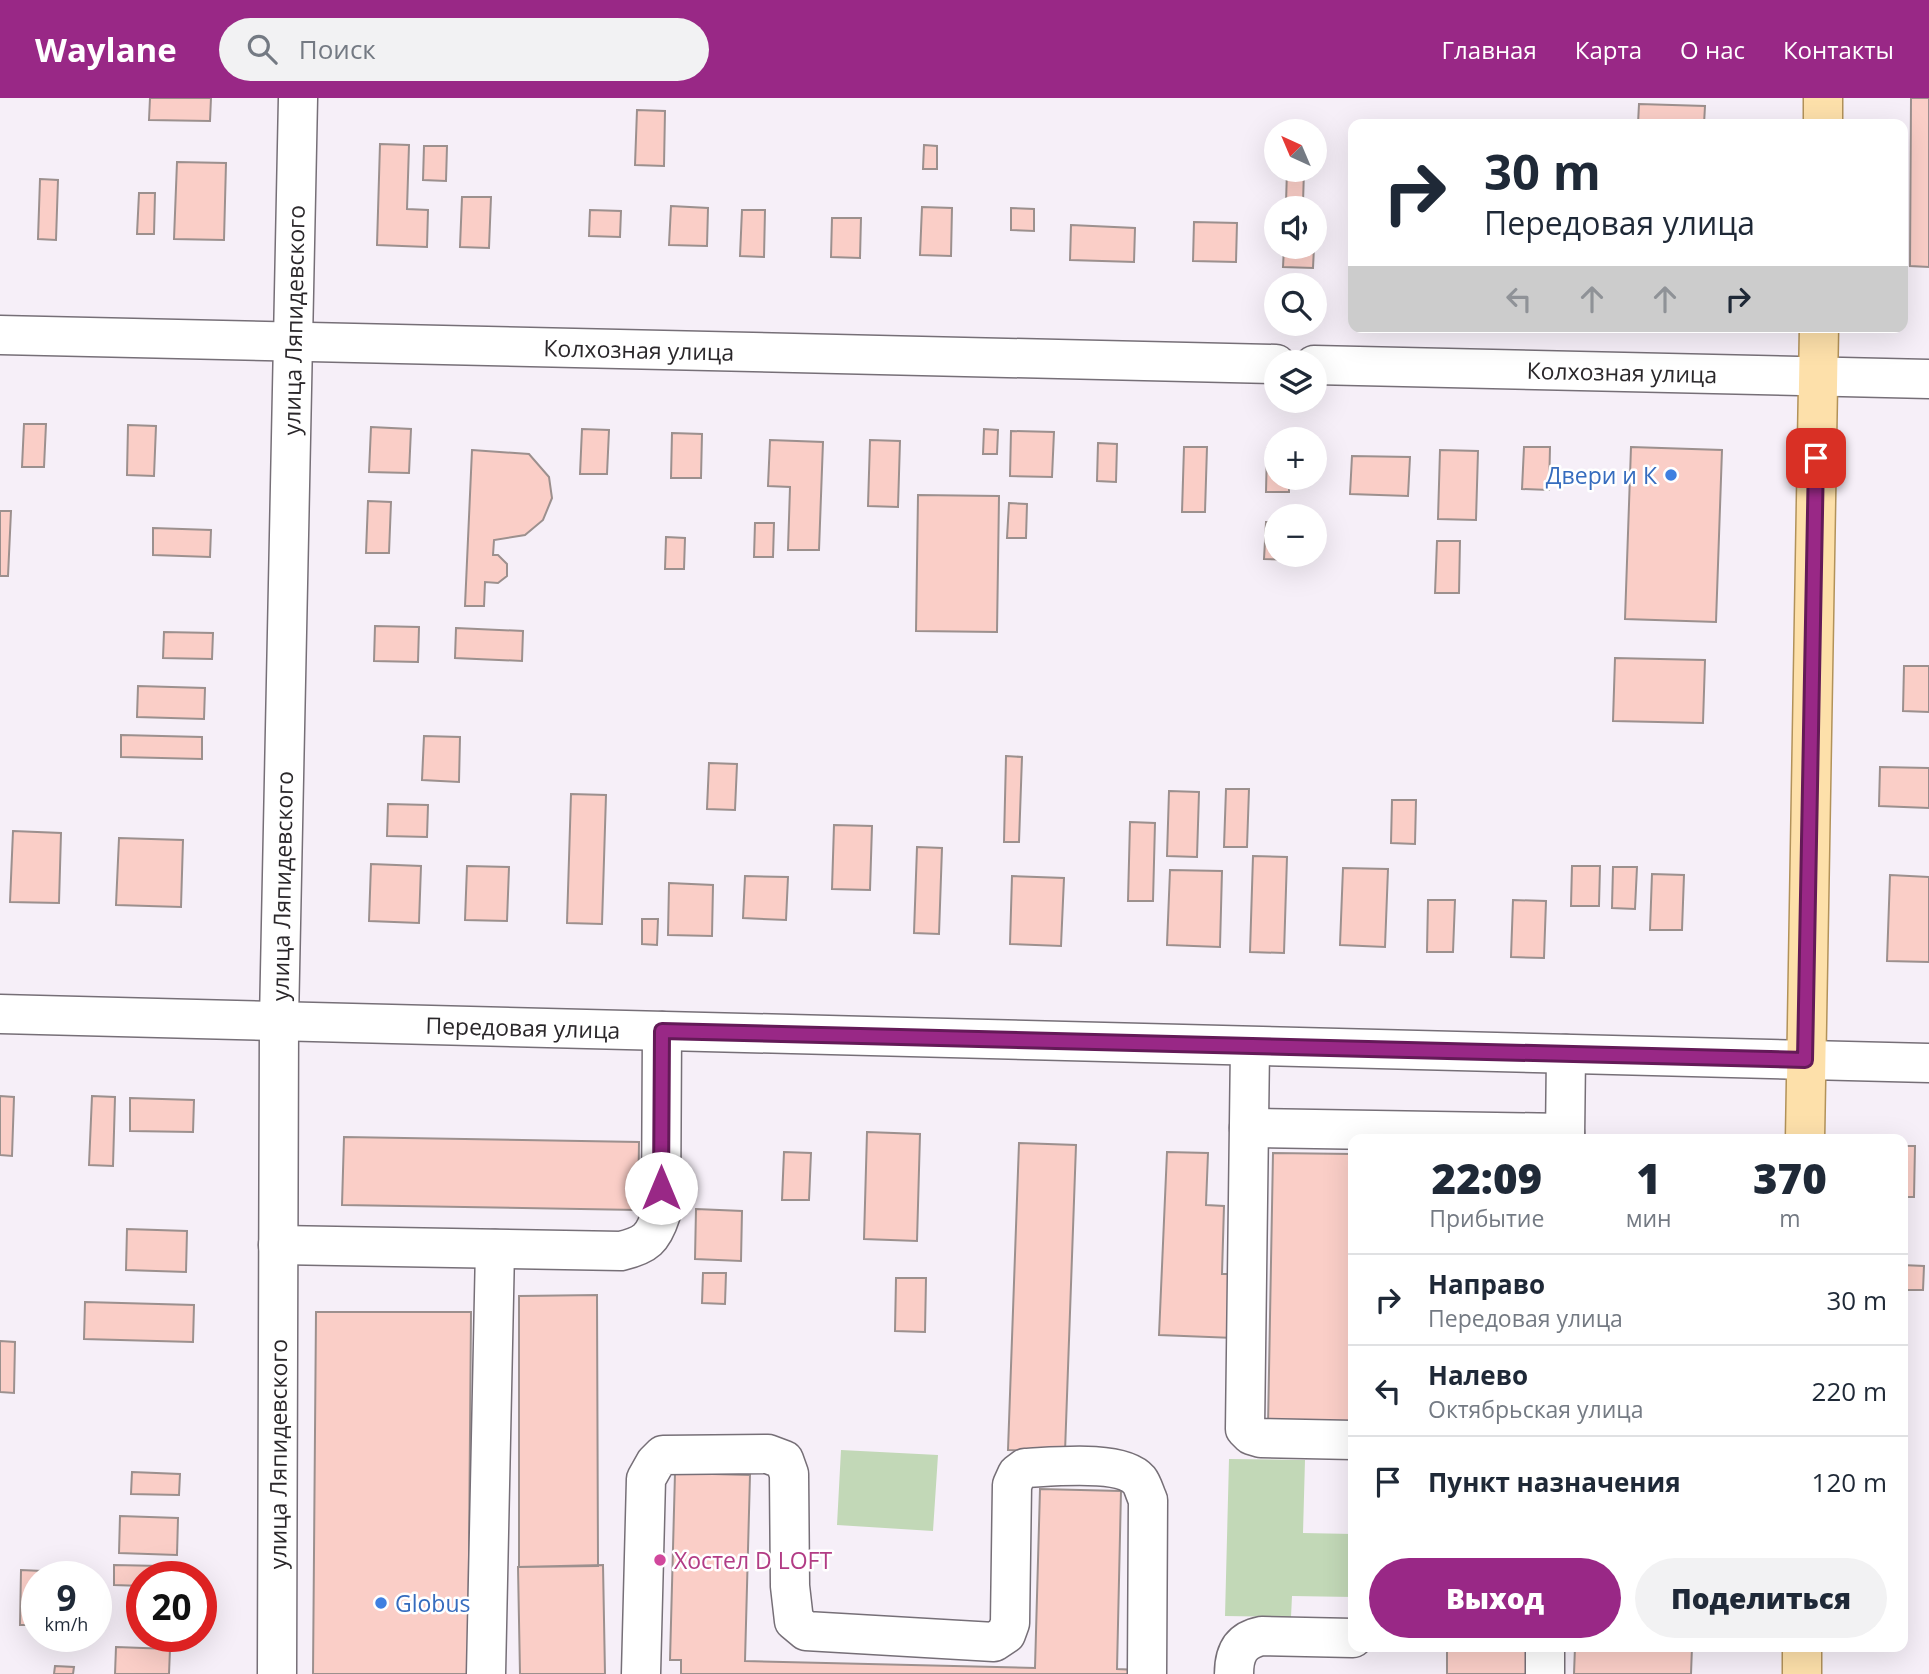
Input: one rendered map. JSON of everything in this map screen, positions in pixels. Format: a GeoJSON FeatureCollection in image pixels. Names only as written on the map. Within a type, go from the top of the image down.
{"type":"FeatureCollection","features":[{"type":"Feature","properties":{"kind":"main road"},"geometry":{"type":"LineString","coordinates":[[1823,119],[1824,98]]}},
{"type":"Feature","properties":{"kind":"main road"},"geometry":{"type":"LineString","coordinates":[[1805,1134],[1819,333]]}},
{"type":"Feature","properties":{"kind":"main road"},"geometry":{"type":"LineString","coordinates":[[1802,1652],[1802,1674]]}},
{"type":"Feature","properties":{"kind":"street","name":"улица Ляпидевского"},"geometry":{"type":"LineString","coordinates":[[277,1674],[279,1021],[298,98]]}},
{"type":"Feature","properties":{"kind":"street","name":"Колхозная улица"},"geometry":{"type":"LineString","coordinates":[[0,335],[1264,364]]}},
{"type":"Feature","properties":{"kind":"street","name":"Колхозная улица"},"geometry":{"type":"LineString","coordinates":[[1327,365],[1929,379]]}},
{"type":"Feature","properties":{"kind":"street","name":"Передовая улица"},"geometry":{"type":"LineString","coordinates":[[0,1014],[1929,1063]]}},
{"type":"Feature","properties":{"kind":"street"},"geometry":{"type":"LineString","coordinates":[[278,1245],[621,1251],[640,1247],[655,1232],[661,1214],[662,1031]]}},
{"type":"Feature","properties":{"kind":"street"},"geometry":{"type":"LineString","coordinates":[[1250,1047],[1243,1420],[1245,1429],[1251,1435],[1261,1438],[1348,1440]]}},
{"type":"Feature","properties":{"kind":"street"},"geometry":{"type":"LineString","coordinates":[[1565,1134],[1566,1054]]}},
{"type":"Feature","properties":{"kind":"street"},"geometry":{"type":"LineString","coordinates":[[1249,1128],[1486,1134]]}},
{"type":"Feature","properties":{"kind":"street"},"geometry":{"type":"LineString","coordinates":[[486,1674],[495,1249]]}},
{"type":"Feature","properties":{"kind":"street"},"geometry":{"type":"LineString","coordinates":[[641,1674],[646,1479],[655,1463],[663,1455],[768,1454],[784,1460],[789,1474],[790,1586],[794,1621],[806,1631],[994,1642],[1006,1634],[1010,1623],[1012,1485],[1017,1474],[1025,1468],[1100,1467],[1121,1470],[1138,1479],[1148,1500],[1147,1674]]}},
{"type":"Feature","properties":{"kind":"street"},"geometry":{"type":"LineString","coordinates":[[1234,1674],[1238,1650],[1248,1639],[1262,1636],[1348,1638]]}},
{"type":"Feature","properties":{"kind":"street"},"geometry":{"type":"LineString","coordinates":[[1545,1652],[1545,1674]]}},
{"type":"Feature","properties":{"kind":"green space"},"geometry":{"type":"Polygon","coordinates":[[[841,1450],[938,1455],[933,1531],[837,1525],[841,1450]]]}},
{"type":"Feature","properties":{"kind":"green space"},"geometry":{"type":"Polygon","coordinates":[[[1229,1459],[1305,1460],[1303,1533],[1348,1534],[1348,1597],[1292,1596],[1291,1617],[1225,1616],[1229,1459]]]}},
{"type":"Feature","properties":{"kind":"building"},"geometry":{"type":"Polygon","coordinates":[[[150,98],[211,98],[210,121],[149,120],[150,98]]]}},
{"type":"Feature","properties":{"kind":"building"},"geometry":{"type":"Polygon","coordinates":[[[1911,98],[1929,98],[1929,267],[1910,266],[1911,98]]]}},
{"type":"Feature","properties":{"kind":"building"},"geometry":{"type":"Polygon","coordinates":[[[1639,104],[1705,106],[1704,119],[1638,119],[1639,104]]]}},
{"type":"Feature","properties":{"kind":"building"},"geometry":{"type":"Polygon","coordinates":[[[637,110],[665,111],[664,166],[635,165],[637,110]]]}},
{"type":"Feature","properties":{"kind":"building"},"geometry":{"type":"Polygon","coordinates":[[[380,144],[409,145],[407,209],[428,210],[427,247],[377,245],[380,144]]]}},
{"type":"Feature","properties":{"kind":"building"},"geometry":{"type":"Polygon","coordinates":[[[924,145],[937,146],[937,169],[923,169],[924,145]]]}},
{"type":"Feature","properties":{"kind":"building"},"geometry":{"type":"Polygon","coordinates":[[[424,146],[447,146],[446,181],[423,180],[424,146]]]}},
{"type":"Feature","properties":{"kind":"building"},"geometry":{"type":"Polygon","coordinates":[[[177,162],[226,163],[224,240],[174,239],[177,162]]]}},
{"type":"Feature","properties":{"kind":"building"},"geometry":{"type":"Polygon","coordinates":[[[40,179],[58,180],[56,240],[38,239],[40,179]]]}},
{"type":"Feature","properties":{"kind":"building"},"geometry":{"type":"Polygon","coordinates":[[[1287,182],[1304,182],[1303,196],[1286,196],[1287,182]]]}},
{"type":"Feature","properties":{"kind":"building"},"geometry":{"type":"Polygon","coordinates":[[[139,193],[155,193],[154,234],[137,234],[139,193]]]}},
{"type":"Feature","properties":{"kind":"building"},"geometry":{"type":"Polygon","coordinates":[[[462,197],[491,197],[489,248],[460,247],[462,197]]]}},
{"type":"Feature","properties":{"kind":"building"},"geometry":{"type":"Polygon","coordinates":[[[671,206],[708,208],[707,246],[669,245],[671,206]]]}},
{"type":"Feature","properties":{"kind":"building"},"geometry":{"type":"Polygon","coordinates":[[[922,207],[952,208],[951,256],[920,255],[922,207]]]}},
{"type":"Feature","properties":{"kind":"building"},"geometry":{"type":"Polygon","coordinates":[[[1011,208],[1034,209],[1034,231],[1011,230],[1011,208]]]}},
{"type":"Feature","properties":{"kind":"building"},"geometry":{"type":"Polygon","coordinates":[[[590,210],[621,211],[620,237],[589,236],[590,210]]]}},
{"type":"Feature","properties":{"kind":"building"},"geometry":{"type":"Polygon","coordinates":[[[742,210],[765,210],[764,257],[740,256],[742,210]]]}},
{"type":"Feature","properties":{"kind":"building"},"geometry":{"type":"Polygon","coordinates":[[[832,218],[861,218],[860,258],[831,257],[832,218]]]}},
{"type":"Feature","properties":{"kind":"building"},"geometry":{"type":"Polygon","coordinates":[[[1194,222],[1237,223],[1236,262],[1193,261],[1194,222]]]}},
{"type":"Feature","properties":{"kind":"building"},"geometry":{"type":"Polygon","coordinates":[[[1071,225],[1135,228],[1134,262],[1070,260],[1071,225]]]}},
{"type":"Feature","properties":{"kind":"building"},"geometry":{"type":"Polygon","coordinates":[[[1283,259],[1313,259],[1313,268],[1283,267],[1283,259]]]}},
{"type":"Feature","properties":{"kind":"building"},"geometry":{"type":"Polygon","coordinates":[[[24,424],[46,424],[44,467],[22,467],[24,424]]]}},
{"type":"Feature","properties":{"kind":"building"},"geometry":{"type":"Polygon","coordinates":[[[128,425],[156,426],[154,476],[127,475],[128,425]]]}},
{"type":"Feature","properties":{"kind":"building"},"geometry":{"type":"Polygon","coordinates":[[[371,427],[411,429],[409,473],[369,472],[371,427]]]}},
{"type":"Feature","properties":{"kind":"building"},"geometry":{"type":"Polygon","coordinates":[[[582,429],[609,430],[607,474],[580,474],[582,429]]]}},
{"type":"Feature","properties":{"kind":"building"},"geometry":{"type":"Polygon","coordinates":[[[984,429],[998,430],[997,454],[983,454],[984,429]]]}},
{"type":"Feature","properties":{"kind":"building"},"geometry":{"type":"Polygon","coordinates":[[[1011,431],[1054,432],[1052,477],[1010,476],[1011,431]]]}},
{"type":"Feature","properties":{"kind":"building"},"geometry":{"type":"Polygon","coordinates":[[[672,433],[702,434],[701,478],[671,478],[672,433]]]}},
{"type":"Feature","properties":{"kind":"building"},"geometry":{"type":"Polygon","coordinates":[[[770,440],[823,442],[819,550],[788,550],[790,487],[768,486],[770,440]]]}},
{"type":"Feature","properties":{"kind":"building"},"geometry":{"type":"Polygon","coordinates":[[[870,440],[900,441],[898,507],[868,506],[870,440]]]}},
{"type":"Feature","properties":{"kind":"building"},"geometry":{"type":"Polygon","coordinates":[[[1098,443],[1117,444],[1116,482],[1097,481],[1098,443]]]}},
{"type":"Feature","properties":{"kind":"building"},"geometry":{"type":"Polygon","coordinates":[[[1184,447],[1207,447],[1205,512],[1182,512],[1184,447]]]}},
{"type":"Feature","properties":{"kind":"building"},"geometry":{"type":"Polygon","coordinates":[[[1524,447],[1550,447],[1549,490],[1522,489],[1524,447]]]}},
{"type":"Feature","properties":{"kind":"building"},"geometry":{"type":"Polygon","coordinates":[[[1631,447],[1722,450],[1716,622],[1625,619],[1631,447]]]}},
{"type":"Feature","properties":{"kind":"building"},"geometry":{"type":"Polygon","coordinates":[[[472,450],[529,454],[549,477],[552,498],[543,520],[525,535],[494,540],[493,555],[498,555],[507,564],[507,576],[498,583],[485,582],[484,606],[465,606],[472,450]]]}},
{"type":"Feature","properties":{"kind":"building"},"geometry":{"type":"Polygon","coordinates":[[[1440,450],[1478,451],[1476,520],[1438,519],[1440,450]]]}},
{"type":"Feature","properties":{"kind":"building"},"geometry":{"type":"Polygon","coordinates":[[[1352,456],[1410,457],[1408,496],[1350,494],[1352,456]]]}},
{"type":"Feature","properties":{"kind":"building"},"geometry":{"type":"Polygon","coordinates":[[[1266,490],[1289,490],[1289,492],[1266,490]]]}},
{"type":"Feature","properties":{"kind":"building"},"geometry":{"type":"Polygon","coordinates":[[[918,495],[999,496],[997,632],[916,631],[918,495]]]}},
{"type":"Feature","properties":{"kind":"building"},"geometry":{"type":"Polygon","coordinates":[[[368,501],[391,502],[389,553],[366,553],[368,501]]]}},
{"type":"Feature","properties":{"kind":"building"},"geometry":{"type":"Polygon","coordinates":[[[1009,503],[1027,504],[1026,538],[1007,538],[1009,503]]]}},
{"type":"Feature","properties":{"kind":"building"},"geometry":{"type":"Polygon","coordinates":[[[0,511],[11,511],[8,576],[0,576],[0,511]]]}},
{"type":"Feature","properties":{"kind":"building"},"geometry":{"type":"Polygon","coordinates":[[[755,523],[774,523],[773,557],[754,557],[755,523]]]}},
{"type":"Feature","properties":{"kind":"building"},"geometry":{"type":"Polygon","coordinates":[[[153,528],[211,530],[210,557],[153,555],[153,528]]]}},
{"type":"Feature","properties":{"kind":"building"},"geometry":{"type":"Polygon","coordinates":[[[666,537],[685,538],[684,569],[665,569],[666,537]]]}},
{"type":"Feature","properties":{"kind":"building"},"geometry":{"type":"Polygon","coordinates":[[[1437,541],[1460,541],[1459,593],[1435,593],[1437,541]]]}},
{"type":"Feature","properties":{"kind":"building"},"geometry":{"type":"Polygon","coordinates":[[[375,626],[419,627],[418,662],[374,661],[375,626]]]}},
{"type":"Feature","properties":{"kind":"building"},"geometry":{"type":"Polygon","coordinates":[[[456,628],[523,631],[522,661],[455,658],[456,628]]]}},
{"type":"Feature","properties":{"kind":"building"},"geometry":{"type":"Polygon","coordinates":[[[164,632],[213,633],[212,659],[163,658],[164,632]]]}},
{"type":"Feature","properties":{"kind":"building"},"geometry":{"type":"Polygon","coordinates":[[[1615,658],[1705,660],[1703,723],[1613,721],[1615,658]]]}},
{"type":"Feature","properties":{"kind":"building"},"geometry":{"type":"Polygon","coordinates":[[[1904,666],[1929,666],[1929,712],[1903,711],[1904,666]]]}},
{"type":"Feature","properties":{"kind":"building"},"geometry":{"type":"Polygon","coordinates":[[[138,686],[205,688],[204,719],[137,717],[138,686]]]}},
{"type":"Feature","properties":{"kind":"building"},"geometry":{"type":"Polygon","coordinates":[[[121,735],[202,737],[202,759],[121,757],[121,735]]]}},
{"type":"Feature","properties":{"kind":"building"},"geometry":{"type":"Polygon","coordinates":[[[424,736],[460,737],[459,782],[422,780],[424,736]]]}},
{"type":"Feature","properties":{"kind":"building"},"geometry":{"type":"Polygon","coordinates":[[[1006,756],[1022,757],[1019,842],[1004,842],[1006,756]]]}},
{"type":"Feature","properties":{"kind":"building"},"geometry":{"type":"Polygon","coordinates":[[[709,763],[737,764],[735,810],[707,809],[709,763]]]}},
{"type":"Feature","properties":{"kind":"building"},"geometry":{"type":"Polygon","coordinates":[[[1880,767],[1929,768],[1929,808],[1879,806],[1880,767]]]}},
{"type":"Feature","properties":{"kind":"building"},"geometry":{"type":"Polygon","coordinates":[[[1226,789],[1249,789],[1247,847],[1224,847],[1226,789]]]}},
{"type":"Feature","properties":{"kind":"building"},"geometry":{"type":"Polygon","coordinates":[[[1169,791],[1199,792],[1197,857],[1167,856],[1169,791]]]}},
{"type":"Feature","properties":{"kind":"building"},"geometry":{"type":"Polygon","coordinates":[[[571,794],[606,795],[602,924],[567,923],[571,794]]]}},
{"type":"Feature","properties":{"kind":"building"},"geometry":{"type":"Polygon","coordinates":[[[1392,800],[1416,800],[1415,844],[1391,843],[1392,800]]]}},
{"type":"Feature","properties":{"kind":"building"},"geometry":{"type":"Polygon","coordinates":[[[388,804],[428,805],[427,837],[387,836],[388,804]]]}},
{"type":"Feature","properties":{"kind":"building"},"geometry":{"type":"Polygon","coordinates":[[[1130,822],[1155,823],[1153,901],[1128,901],[1130,822]]]}},
{"type":"Feature","properties":{"kind":"building"},"geometry":{"type":"Polygon","coordinates":[[[834,825],[872,826],[870,890],[832,889],[834,825]]]}},
{"type":"Feature","properties":{"kind":"building"},"geometry":{"type":"Polygon","coordinates":[[[13,831],[61,833],[59,903],[10,902],[13,831]]]}},
{"type":"Feature","properties":{"kind":"building"},"geometry":{"type":"Polygon","coordinates":[[[119,838],[183,840],[181,907],[116,905],[119,838]]]}},
{"type":"Feature","properties":{"kind":"building"},"geometry":{"type":"Polygon","coordinates":[[[917,847],[942,848],[939,934],[914,933],[917,847]]]}},
{"type":"Feature","properties":{"kind":"building"},"geometry":{"type":"Polygon","coordinates":[[[1253,856],[1287,857],[1284,953],[1250,952],[1253,856]]]}},
{"type":"Feature","properties":{"kind":"building"},"geometry":{"type":"Polygon","coordinates":[[[371,864],[421,866],[419,923],[369,921],[371,864]]]}},
{"type":"Feature","properties":{"kind":"building"},"geometry":{"type":"Polygon","coordinates":[[[467,866],[509,867],[507,921],[465,920],[467,866]]]}},
{"type":"Feature","properties":{"kind":"building"},"geometry":{"type":"Polygon","coordinates":[[[1572,866],[1600,866],[1599,906],[1571,906],[1572,866]]]}},
{"type":"Feature","properties":{"kind":"building"},"geometry":{"type":"Polygon","coordinates":[[[1613,867],[1637,867],[1635,909],[1612,908],[1613,867]]]}},
{"type":"Feature","properties":{"kind":"building"},"geometry":{"type":"Polygon","coordinates":[[[1343,868],[1388,869],[1385,947],[1340,945],[1343,868]]]}},
{"type":"Feature","properties":{"kind":"building"},"geometry":{"type":"Polygon","coordinates":[[[1170,870],[1222,871],[1220,947],[1167,945],[1170,870]]]}},
{"type":"Feature","properties":{"kind":"building"},"geometry":{"type":"Polygon","coordinates":[[[1652,874],[1684,875],[1682,930],[1650,930],[1652,874]]]}},
{"type":"Feature","properties":{"kind":"building"},"geometry":{"type":"Polygon","coordinates":[[[1890,875],[1929,877],[1929,962],[1887,961],[1890,875]]]}},
{"type":"Feature","properties":{"kind":"building"},"geometry":{"type":"Polygon","coordinates":[[[745,876],[788,877],[786,920],[743,918],[745,876]]]}},
{"type":"Feature","properties":{"kind":"building"},"geometry":{"type":"Polygon","coordinates":[[[1012,876],[1064,878],[1061,946],[1010,944],[1012,876]]]}},
{"type":"Feature","properties":{"kind":"building"},"geometry":{"type":"Polygon","coordinates":[[[669,883],[713,885],[712,936],[668,935],[669,883]]]}},
{"type":"Feature","properties":{"kind":"building"},"geometry":{"type":"Polygon","coordinates":[[[1428,900],[1455,900],[1453,952],[1427,952],[1428,900]]]}},
{"type":"Feature","properties":{"kind":"building"},"geometry":{"type":"Polygon","coordinates":[[[1513,900],[1546,901],[1544,958],[1511,957],[1513,900]]]}},
{"type":"Feature","properties":{"kind":"building"},"geometry":{"type":"Polygon","coordinates":[[[642,919],[658,919],[657,945],[642,944],[642,919]]]}},
{"type":"Feature","properties":{"kind":"building"},"geometry":{"type":"Polygon","coordinates":[[[0,1096],[14,1097],[12,1156],[0,1155],[0,1096]]]}},
{"type":"Feature","properties":{"kind":"building"},"geometry":{"type":"Polygon","coordinates":[[[92,1096],[115,1097],[113,1166],[89,1165],[92,1096]]]}},
{"type":"Feature","properties":{"kind":"building"},"geometry":{"type":"Polygon","coordinates":[[[130,1098],[194,1100],[193,1132],[130,1131],[130,1098]]]}},
{"type":"Feature","properties":{"kind":"building"},"geometry":{"type":"Polygon","coordinates":[[[867,1132],[920,1134],[917,1241],[864,1239],[867,1132]]]}},
{"type":"Feature","properties":{"kind":"building"},"geometry":{"type":"Polygon","coordinates":[[[344,1137],[639,1142],[638,1210],[342,1205],[344,1137]]]}},
{"type":"Feature","properties":{"kind":"building"},"geometry":{"type":"Polygon","coordinates":[[[1019,1143],[1076,1145],[1065,1452],[1008,1450],[1019,1143]]]}},
{"type":"Feature","properties":{"kind":"building"},"geometry":{"type":"Polygon","coordinates":[[[1908,1146],[1915,1146],[1914,1197],[1908,1197],[1908,1146]]]}},
{"type":"Feature","properties":{"kind":"building"},"geometry":{"type":"Polygon","coordinates":[[[784,1152],[811,1153],[809,1200],[782,1200],[784,1152]]]}},
{"type":"Feature","properties":{"kind":"building"},"geometry":{"type":"Polygon","coordinates":[[[1167,1152],[1208,1153],[1206,1205],[1224,1206],[1222,1274],[1236,1274],[1234,1338],[1159,1335],[1167,1152]]]}},
{"type":"Feature","properties":{"kind":"building"},"geometry":{"type":"Polygon","coordinates":[[[1273,1153],[1348,1154],[1348,1427],[1268,1426],[1273,1153]]]}},
{"type":"Feature","properties":{"kind":"building"},"geometry":{"type":"Polygon","coordinates":[[[696,1209],[742,1211],[741,1261],[695,1259],[696,1209]]]}},
{"type":"Feature","properties":{"kind":"building"},"geometry":{"type":"Polygon","coordinates":[[[127,1229],[187,1231],[186,1272],[126,1270],[127,1229]]]}},
{"type":"Feature","properties":{"kind":"building"},"geometry":{"type":"Polygon","coordinates":[[[1908,1265],[1924,1266],[1923,1290],[1908,1290],[1908,1265]]]}},
{"type":"Feature","properties":{"kind":"building"},"geometry":{"type":"Polygon","coordinates":[[[703,1273],[726,1273],[725,1304],[702,1303],[703,1273]]]}},
{"type":"Feature","properties":{"kind":"building"},"geometry":{"type":"Polygon","coordinates":[[[896,1278],[926,1278],[925,1332],[895,1331],[896,1278]]]}},
{"type":"Feature","properties":{"kind":"building"},"geometry":{"type":"Polygon","coordinates":[[[597,1295],[598,1566],[519,1567],[519,1296],[597,1295]]]}},
{"type":"Feature","properties":{"kind":"building"},"geometry":{"type":"Polygon","coordinates":[[[85,1302],[194,1305],[193,1342],[84,1339],[85,1302]]]}},
{"type":"Feature","properties":{"kind":"building"},"geometry":{"type":"Polygon","coordinates":[[[316,1312],[471,1312],[468,1674],[313,1674],[316,1312]]]}},
{"type":"Feature","properties":{"kind":"building"},"geometry":{"type":"Polygon","coordinates":[[[0,1341],[15,1342],[14,1393],[0,1392],[0,1341]]]}},
{"type":"Feature","properties":{"kind":"building"},"geometry":{"type":"Polygon","coordinates":[[[132,1472],[180,1474],[179,1495],[131,1494],[132,1472]]]}},
{"type":"Feature","properties":{"kind":"building"},"geometry":{"type":"Polygon","coordinates":[[[675,1473],[750,1475],[745,1661],[1035,1668],[1040,1489],[1121,1491],[1117,1669],[1139,1670],[1139,1674],[681,1674],[681,1660],[670,1660],[675,1473]]]}},
{"type":"Feature","properties":{"kind":"building"},"geometry":{"type":"Polygon","coordinates":[[[120,1516],[178,1518],[177,1555],[119,1553],[120,1516]]]}},
{"type":"Feature","properties":{"kind":"building"},"geometry":{"type":"Polygon","coordinates":[[[114,1565],[126,1565],[126,1585],[114,1585],[114,1565]]]}},
{"type":"Feature","properties":{"kind":"building"},"geometry":{"type":"Polygon","coordinates":[[[603,1565],[605,1674],[520,1674],[518,1567],[603,1565]]]}},
{"type":"Feature","properties":{"kind":"building"},"geometry":{"type":"Polygon","coordinates":[[[116,1647],[126,1647],[126,1652],[170,1652],[169,1674],[115,1674],[116,1647]]]}},
{"type":"Feature","properties":{"kind":"building"},"geometry":{"type":"Polygon","coordinates":[[[1447,1652],[1526,1652],[1526,1674],[1447,1674],[1447,1652]]]}},
{"type":"Feature","properties":{"kind":"building"},"geometry":{"type":"Polygon","coordinates":[[[1575,1652],[1692,1652],[1691,1674],[1574,1674],[1575,1652]]]}},
{"type":"Feature","properties":{"kind":"building"},"geometry":{"type":"Polygon","coordinates":[[[55,1666],[74,1667],[73,1674],[54,1674],[55,1666]]]}},
{"type":"Feature","properties":{"kind":"place","name":"Двери и К"},"geometry":{"type":"Point","coordinates":[1671,475]}},
{"type":"Feature","properties":{"kind":"place","name":"Хостел D LOFT"},"geometry":{"type":"Point","coordinates":[660,1560]}},
{"type":"Feature","properties":{"kind":"place","name":"Globus"},"geometry":{"type":"Point","coordinates":[381,1603]}},
{"type":"Feature","properties":{"kind":"route"},"geometry":{"type":"LineString","coordinates":[[661,1188],[662,1031],[1805,1060],[1816,458]]}}]}
